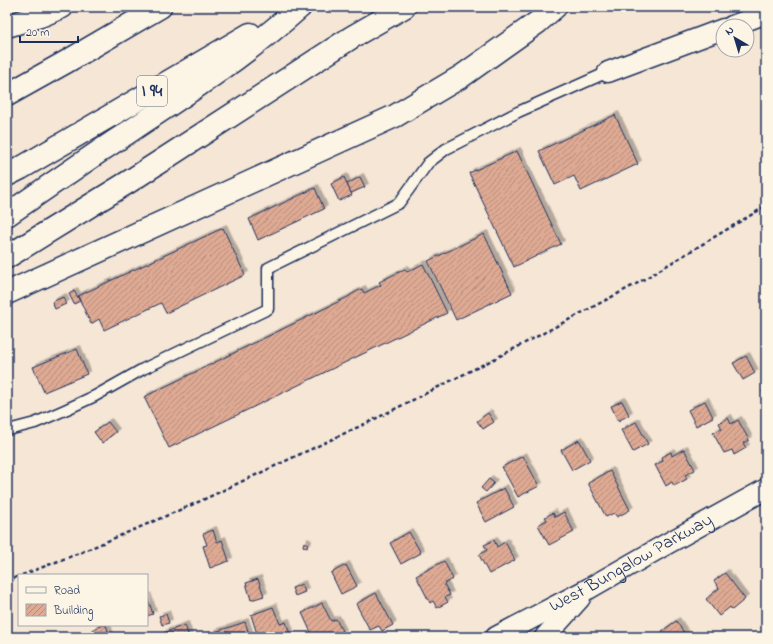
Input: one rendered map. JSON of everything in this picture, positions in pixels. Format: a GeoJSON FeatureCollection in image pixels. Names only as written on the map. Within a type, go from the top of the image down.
{"type":"FeatureCollection","features":[{"type":"Feature","properties":{"kind":"highway"},"geometry":{"type":"LineString","coordinates":[[7,26],[40,16],[62,7]]}},
{"type":"Feature","properties":{"kind":"highway"},"geometry":{"type":"LineString","coordinates":[[7,95],[160,7]]}},
{"type":"Feature","properties":{"kind":"highway","name":"I 94"},"geometry":{"type":"LineString","coordinates":[[7,174],[28,164],[296,7]]}},
{"type":"Feature","properties":{"kind":"highway"},"geometry":{"type":"LineString","coordinates":[[7,215],[207,80],[246,52],[300,7]]}},
{"type":"Feature","properties":{"kind":"highway"},"geometry":{"type":"LineString","coordinates":[[7,257],[130,181],[335,47],[404,7]]}},
{"type":"Feature","properties":{"kind":"highway"},"geometry":{"type":"LineString","coordinates":[[7,293],[394,116],[462,76],[538,22],[555,7]]}},
{"type":"Feature","properties":{"kind":"street"},"geometry":{"type":"LineString","coordinates":[[753,18],[766,13]]}},
{"type":"Feature","properties":{"kind":"street"},"geometry":{"type":"LineString","coordinates":[[608,72],[715,32]]}},
{"type":"Feature","properties":{"kind":"street","name":"West Bungalow Parkway"},"geometry":{"type":"LineString","coordinates":[[496,637],[588,589],[766,489]]}},
{"type":"Feature","properties":{"kind":"street"},"geometry":{"type":"LineString","coordinates":[[545,637],[588,589]]}},
{"type":"Feature","properties":{"kind":"lane"},"geometry":{"type":"LineString","coordinates":[[7,430],[35,422],[67,409],[95,396],[143,369],[268,309],[268,268],[399,203],[428,163],[446,149],[518,112],[608,72]]}},
{"type":"Feature","properties":{"kind":"path"},"geometry":{"type":"LineString","coordinates":[[25,574],[82,552],[196,503],[378,417],[506,353],[636,284],[766,206]]}},
{"type":"Feature","properties":{"kind":"path"},"geometry":{"type":"LineString","coordinates":[[7,581],[18,576]]}},
{"type":"Feature","properties":{"kind":"building"},"geometry":{"type":"Polygon","coordinates":[[[615,115],[638,164],[581,191],[574,176],[555,185],[539,151],[615,115]]]}},
{"type":"Feature","properties":{"kind":"building"},"geometry":{"type":"Polygon","coordinates":[[[517,151],[561,244],[514,267],[469,173],[517,151]]]}},
{"type":"Feature","properties":{"kind":"building"},"geometry":{"type":"Polygon","coordinates":[[[344,177],[352,195],[339,201],[331,184],[344,177]]]}},
{"type":"Feature","properties":{"kind":"building"},"geometry":{"type":"Polygon","coordinates":[[[360,177],[365,187],[351,193],[347,184],[360,177]]]}},
{"type":"Feature","properties":{"kind":"building"},"geometry":{"type":"Polygon","coordinates":[[[315,188],[324,209],[258,240],[249,219],[315,188]]]}},
{"type":"Feature","properties":{"kind":"building"},"geometry":{"type":"Polygon","coordinates":[[[223,228],[245,275],[166,313],[161,303],[104,330],[99,319],[91,324],[78,296],[223,228]]]}},
{"type":"Feature","properties":{"kind":"building"},"geometry":{"type":"Polygon","coordinates":[[[484,234],[512,293],[456,320],[428,261],[484,234]]]}},
{"type":"Feature","properties":{"kind":"building"},"geometry":{"type":"Polygon","coordinates":[[[423,264],[447,313],[169,448],[144,397],[362,289],[364,293],[381,285],[379,282],[405,269],[407,272],[423,264]]]}},
{"type":"Feature","properties":{"kind":"building"},"geometry":{"type":"Polygon","coordinates":[[[74,291],[80,301],[74,304],[69,294],[74,291]]]}},
{"type":"Feature","properties":{"kind":"building"},"geometry":{"type":"Polygon","coordinates":[[[63,297],[66,304],[55,309],[52,302],[63,297]]]}},
{"type":"Feature","properties":{"kind":"building"},"geometry":{"type":"Polygon","coordinates":[[[77,349],[87,374],[44,392],[33,367],[77,349]]]}},
{"type":"Feature","properties":{"kind":"building"},"geometry":{"type":"Polygon","coordinates":[[[746,356],[755,373],[743,380],[733,363],[746,356]]]}},
{"type":"Feature","properties":{"kind":"building"},"geometry":{"type":"Polygon","coordinates":[[[766,388],[766,398],[762,391],[766,388]]]}},
{"type":"Feature","properties":{"kind":"building"},"geometry":{"type":"Polygon","coordinates":[[[622,401],[629,415],[618,421],[611,406],[622,401]]]}},
{"type":"Feature","properties":{"kind":"building"},"geometry":{"type":"Polygon","coordinates":[[[705,401],[713,417],[696,426],[688,410],[705,401]]]}},
{"type":"Feature","properties":{"kind":"building"},"geometry":{"type":"Polygon","coordinates":[[[488,413],[494,422],[483,429],[477,421],[488,413]]]}},
{"type":"Feature","properties":{"kind":"building"},"geometry":{"type":"Polygon","coordinates":[[[728,418],[731,424],[738,420],[749,440],[743,443],[746,448],[734,455],[732,450],[724,453],[713,433],[722,429],[719,423],[728,418]]]}},
{"type":"Feature","properties":{"kind":"building"},"geometry":{"type":"Polygon","coordinates":[[[108,422],[116,432],[102,443],[94,432],[108,422]]]}},
{"type":"Feature","properties":{"kind":"building"},"geometry":{"type":"Polygon","coordinates":[[[636,422],[648,444],[633,452],[621,430],[636,422]]]}},
{"type":"Feature","properties":{"kind":"building"},"geometry":{"type":"Polygon","coordinates":[[[579,440],[590,460],[572,470],[561,450],[579,440]]]}},
{"type":"Feature","properties":{"kind":"building"},"geometry":{"type":"Polygon","coordinates":[[[684,449],[695,470],[685,475],[687,479],[674,486],[672,482],[666,486],[655,465],[663,461],[662,457],[671,452],[672,456],[684,449]]]}},
{"type":"Feature","properties":{"kind":"building"},"geometry":{"type":"Polygon","coordinates":[[[523,456],[539,486],[518,497],[502,467],[523,456]]]}},
{"type":"Feature","properties":{"kind":"building"},"geometry":{"type":"Polygon","coordinates":[[[610,471],[630,510],[617,517],[614,513],[606,517],[588,483],[610,471]]]}},
{"type":"Feature","properties":{"kind":"building"},"geometry":{"type":"Polygon","coordinates":[[[489,479],[494,483],[486,492],[481,488],[489,479]]]}},
{"type":"Feature","properties":{"kind":"building"},"geometry":{"type":"Polygon","coordinates":[[[504,488],[514,507],[486,522],[476,503],[504,488]]]}},
{"type":"Feature","properties":{"kind":"building"},"geometry":{"type":"Polygon","coordinates":[[[564,512],[574,532],[549,545],[538,525],[547,520],[545,517],[553,513],[555,517],[564,512]]]}},
{"type":"Feature","properties":{"kind":"building"},"geometry":{"type":"Polygon","coordinates":[[[213,530],[217,542],[222,540],[229,561],[210,568],[203,546],[207,545],[203,534],[213,530]]]}},
{"type":"Feature","properties":{"kind":"building"},"geometry":{"type":"Polygon","coordinates":[[[409,532],[421,553],[401,564],[390,543],[409,532]]]}},
{"type":"Feature","properties":{"kind":"building"},"geometry":{"type":"Polygon","coordinates":[[[494,540],[497,547],[505,542],[515,560],[489,574],[479,555],[487,550],[484,545],[494,540]]]}},
{"type":"Feature","properties":{"kind":"building"},"geometry":{"type":"Polygon","coordinates":[[[304,542],[308,544],[307,548],[303,546],[304,542]]]}},
{"type":"Feature","properties":{"kind":"building"},"geometry":{"type":"Polygon","coordinates":[[[444,561],[453,579],[444,584],[450,595],[445,597],[448,602],[437,608],[433,601],[430,603],[416,576],[444,561]]]}},
{"type":"Feature","properties":{"kind":"building"},"geometry":{"type":"Polygon","coordinates":[[[346,565],[357,586],[341,594],[331,573],[346,565]]]}},
{"type":"Feature","properties":{"kind":"building"},"geometry":{"type":"Polygon","coordinates":[[[725,573],[745,599],[732,610],[730,607],[719,616],[706,599],[719,588],[714,581],[725,573]]]}},
{"type":"Feature","properties":{"kind":"building"},"geometry":{"type":"Polygon","coordinates":[[[258,579],[264,596],[251,600],[246,583],[258,579]]]}},
{"type":"Feature","properties":{"kind":"building"},"geometry":{"type":"Polygon","coordinates":[[[302,584],[305,592],[295,596],[292,588],[302,584]]]}},
{"type":"Feature","properties":{"kind":"building"},"geometry":{"type":"Polygon","coordinates":[[[376,593],[393,625],[382,631],[379,626],[370,630],[356,604],[376,593]]]}},
{"type":"Feature","properties":{"kind":"building"},"geometry":{"type":"Polygon","coordinates":[[[148,599],[153,614],[148,616],[148,599]]]}},
{"type":"Feature","properties":{"kind":"building"},"geometry":{"type":"Polygon","coordinates":[[[322,603],[331,621],[336,619],[343,633],[334,637],[313,637],[302,613],[322,603]]]}},
{"type":"Feature","properties":{"kind":"building"},"geometry":{"type":"Polygon","coordinates":[[[273,607],[280,624],[286,622],[291,637],[258,637],[251,615],[273,607]]]}},
{"type":"Feature","properties":{"kind":"building"},"geometry":{"type":"Polygon","coordinates":[[[166,614],[169,623],[162,625],[159,616],[166,614]]]}},
{"type":"Feature","properties":{"kind":"building"},"geometry":{"type":"Polygon","coordinates":[[[676,621],[687,637],[666,637],[662,631],[676,621]]]}},
{"type":"Feature","properties":{"kind":"building"},"geometry":{"type":"Polygon","coordinates":[[[245,622],[250,637],[213,637],[212,633],[245,622]]]}},
{"type":"Feature","properties":{"kind":"building"},"geometry":{"type":"Polygon","coordinates":[[[185,625],[189,637],[165,637],[163,633],[185,625]]]}},
{"type":"Feature","properties":{"kind":"building"},"geometry":{"type":"Polygon","coordinates":[[[100,626],[106,626],[110,637],[96,637],[93,629],[100,626]]]}}]}
